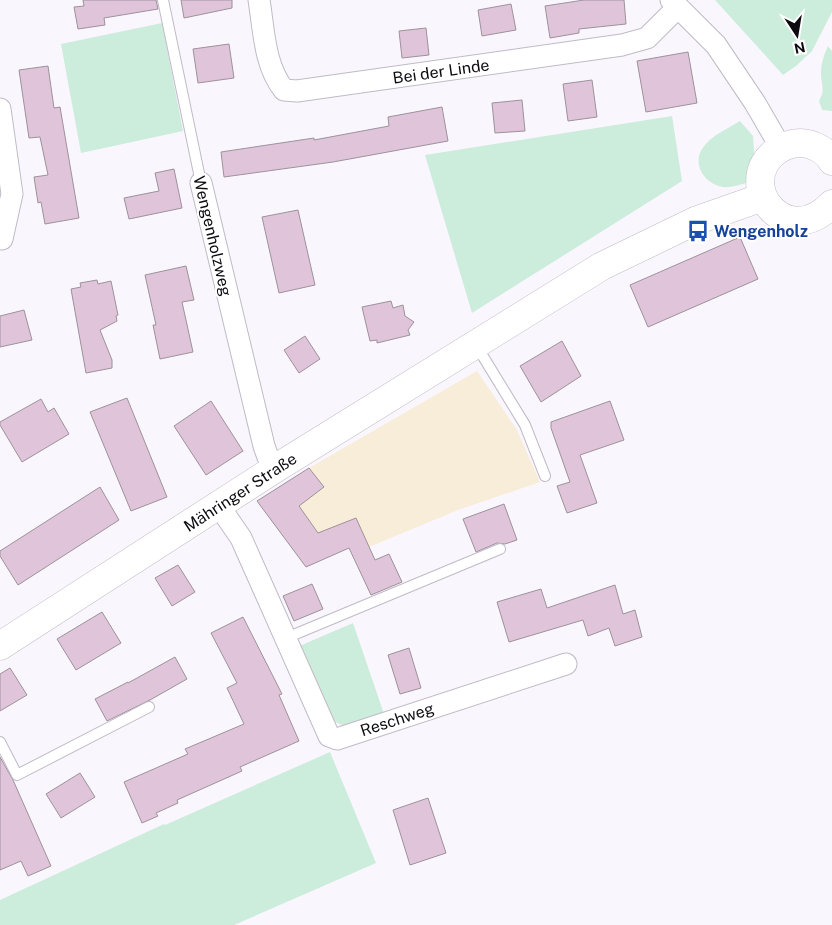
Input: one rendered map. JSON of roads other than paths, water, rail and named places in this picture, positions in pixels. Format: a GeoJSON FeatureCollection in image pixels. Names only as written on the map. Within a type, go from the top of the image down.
{"type":"FeatureCollection","features":[{"type":"Feature","properties":{"kind":"street","name":"Bei der Linde"},"geometry":{"type":"LineString","coordinates":[[259,0],[270,68],[284,90],[297,91],[622,45],[647,38],[675,4]]}},
{"type":"Feature","properties":{"kind":"street"},"geometry":{"type":"LineString","coordinates":[[675,4],[716,45],[755,103],[781,148]]}},
{"type":"Feature","properties":{"kind":"street"},"geometry":{"type":"LineString","coordinates":[[0,109],[12,194],[2,239]]}},
{"type":"Feature","properties":{"kind":"street"},"geometry":{"type":"LineString","coordinates":[[832,161],[822,150],[812,145],[796,144],[781,148],[772,155],[765,164],[761,175],[764,197],[770,207],[778,215],[789,220],[801,221],[812,219],[824,213],[832,204]]}},
{"type":"Feature","properties":{"kind":"street","name":"Wengenholzweg"},"geometry":{"type":"LineString","coordinates":[[200,184],[264,446],[268,457],[276,468]]}},
{"type":"Feature","properties":{"kind":"street","name":"Mähringer Straße"},"geometry":{"type":"LineString","coordinates":[[2,641],[602,266],[695,221],[764,197]]}},
{"type":"Feature","properties":{"kind":"street","name":"Reschweg"},"geometry":{"type":"LineString","coordinates":[[219,506],[241,538],[329,736],[337,738],[566,664]]}},
{"type":"Feature","properties":{"kind":"lane","name":"Wengenholzweg"},"geometry":{"type":"LineString","coordinates":[[163,0],[200,184]]}},
{"type":"Feature","properties":{"kind":"lane"},"geometry":{"type":"LineString","coordinates":[[476,344],[525,425],[545,476]]}},
{"type":"Feature","properties":{"kind":"lane"},"geometry":{"type":"LineString","coordinates":[[286,638],[500,549]]}},
{"type":"Feature","properties":{"kind":"lane"},"geometry":{"type":"LineString","coordinates":[[0,742],[17,775],[149,708]]}},
{"type":"Feature","properties":{"kind":"place","name":"Wengenholz"},"geometry":{"type":"Point","coordinates":[698,231]}}]}
